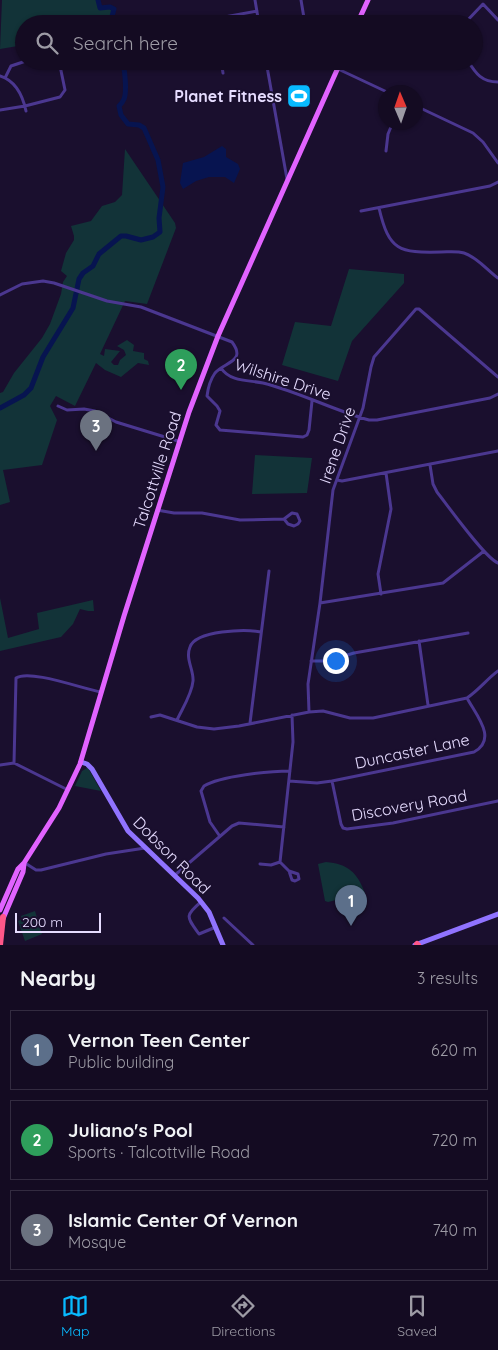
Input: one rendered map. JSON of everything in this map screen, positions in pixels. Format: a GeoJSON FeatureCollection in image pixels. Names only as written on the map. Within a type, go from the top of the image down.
{"type":"FeatureCollection","features":[{"type":"Feature","properties":{"kind":"highway"},"geometry":{"type":"LineString","coordinates":[[0,945],[3,917]]}},
{"type":"Feature","properties":{"kind":"main road"},"geometry":{"type":"LineString","coordinates":[[361,15],[368,0]]}},
{"type":"Feature","properties":{"kind":"main road","name":"Talcottville Road"},"geometry":{"type":"LineString","coordinates":[[0,910],[18,870],[69,790],[81,762],[178,441],[218,336],[338,70]]}},
{"type":"Feature","properties":{"kind":"main road","name":"Talcottville Road"},"geometry":{"type":"LineString","coordinates":[[0,926],[24,863]]}},
{"type":"Feature","properties":{"kind":"street"},"geometry":{"type":"LineString","coordinates":[[255,0],[258,15]]}},
{"type":"Feature","properties":{"kind":"street"},"geometry":{"type":"LineString","coordinates":[[301,0],[304,15]]}},
{"type":"Feature","properties":{"kind":"street"},"geometry":{"type":"LineString","coordinates":[[473,15],[486,0]]}},
{"type":"Feature","properties":{"kind":"street"},"geometry":{"type":"LineString","coordinates":[[483,4],[498,20]]}},
{"type":"Feature","properties":{"kind":"street"},"geometry":{"type":"LineString","coordinates":[[235,15],[257,11]]}},
{"type":"Feature","properties":{"kind":"street"},"geometry":{"type":"LineString","coordinates":[[5,78],[11,66],[15,64]]}},
{"type":"Feature","properties":{"kind":"street"},"geometry":{"type":"LineString","coordinates":[[0,110],[56,99],[65,90],[61,70]]}},
{"type":"Feature","properties":{"kind":"street"},"geometry":{"type":"LineString","coordinates":[[268,70],[288,179]]}},
{"type":"Feature","properties":{"kind":"street"},"geometry":{"type":"LineString","coordinates":[[340,70],[378,88]]}},
{"type":"Feature","properties":{"kind":"street"},"geometry":{"type":"LineString","coordinates":[[474,70],[485,81],[498,82]]}},
{"type":"Feature","properties":{"kind":"street"},"geometry":{"type":"LineString","coordinates":[[0,76],[16,88],[26,111]]}},
{"type":"Feature","properties":{"kind":"street"},"geometry":{"type":"LineString","coordinates":[[423,109],[473,133],[498,162]]}},
{"type":"Feature","properties":{"kind":"street"},"geometry":{"type":"LineString","coordinates":[[386,151],[390,130]]}},
{"type":"Feature","properties":{"kind":"street"},"geometry":{"type":"LineString","coordinates":[[361,211],[490,186],[498,182]]}},
{"type":"Feature","properties":{"kind":"street"},"geometry":{"type":"LineString","coordinates":[[379,208],[386,232],[391,240],[405,251],[415,253],[454,252],[470,255],[498,278]]}},
{"type":"Feature","properties":{"kind":"street"},"geometry":{"type":"LineString","coordinates":[[0,296],[22,284],[34,282],[54,283],[107,301],[141,307],[218,336]]}},
{"type":"Feature","properties":{"kind":"street","name":"Irene Drive"},"geometry":{"type":"LineString","coordinates":[[309,712],[308,684],[320,603],[332,496],[363,408],[372,361],[416,309],[419,309],[498,377]]}},
{"type":"Feature","properties":{"kind":"street","name":"Wilshire Drive"},"geometry":{"type":"LineString","coordinates":[[218,336],[232,342],[236,347],[237,354],[235,360],[221,368],[225,374],[231,377],[263,383],[369,420],[490,398],[498,394]]}},
{"type":"Feature","properties":{"kind":"street"},"geometry":{"type":"LineString","coordinates":[[221,368],[215,373],[207,396],[220,411],[216,425],[220,430],[303,437],[307,435],[309,430],[312,401]]}},
{"type":"Feature","properties":{"kind":"street"},"geometry":{"type":"LineString","coordinates":[[58,406],[67,410],[84,409],[95,411],[116,422],[178,441]]}},
{"type":"Feature","properties":{"kind":"street"},"geometry":{"type":"LineString","coordinates":[[337,480],[342,481],[498,452]]}},
{"type":"Feature","properties":{"kind":"street"},"geometry":{"type":"LineString","coordinates":[[430,465],[433,484],[437,492],[484,551],[498,563]]}},
{"type":"Feature","properties":{"kind":"street"},"geometry":{"type":"LineString","coordinates":[[381,594],[378,574],[391,509],[386,473]]}},
{"type":"Feature","properties":{"kind":"street"},"geometry":{"type":"LineString","coordinates":[[157,510],[174,513],[202,513],[240,520],[284,519],[292,513],[297,514],[300,521],[294,526],[288,524],[284,519]]}},
{"type":"Feature","properties":{"kind":"street"},"geometry":{"type":"LineString","coordinates":[[320,603],[444,583],[484,551]]}},
{"type":"Feature","properties":{"kind":"street"},"geometry":{"type":"LineString","coordinates":[[250,723],[269,571]]}},
{"type":"Feature","properties":{"kind":"street"},"geometry":{"type":"LineString","coordinates":[[177,720],[192,687],[193,680],[188,656],[190,646],[195,640],[201,636],[234,631],[261,632]]}},
{"type":"Feature","properties":{"kind":"street"},"geometry":{"type":"LineString","coordinates":[[311,661],[327,661],[354,653],[468,633]]}},
{"type":"Feature","properties":{"kind":"street"},"geometry":{"type":"LineString","coordinates":[[419,642],[428,706]]}},
{"type":"Feature","properties":{"kind":"street"},"geometry":{"type":"LineString","coordinates":[[151,717],[160,715],[197,728],[214,729],[323,711],[350,718],[363,719],[467,698],[479,690],[498,671]]}},
{"type":"Feature","properties":{"kind":"street"},"geometry":{"type":"LineString","coordinates":[[14,763],[16,678],[20,675],[42,677],[101,692]]}},
{"type":"Feature","properties":{"kind":"street","name":"Duncaster Lane"},"geometry":{"type":"LineString","coordinates":[[289,781],[317,783],[332,781],[481,749],[487,740],[486,726],[467,698]]}},
{"type":"Feature","properties":{"kind":"street"},"geometry":{"type":"LineString","coordinates":[[280,862],[293,742],[292,715]]}},
{"type":"Feature","properties":{"kind":"street","name":"Dobson Road"},"geometry":{"type":"LineString","coordinates":[[81,762],[87,764],[92,769],[128,831],[201,902],[216,927],[222,945]]}},
{"type":"Feature","properties":{"kind":"street"},"geometry":{"type":"LineString","coordinates":[[0,765],[14,763],[69,790]]}},
{"type":"Feature","properties":{"kind":"street"},"geometry":{"type":"LineString","coordinates":[[219,835],[210,822],[201,791],[204,786],[217,780],[275,771],[290,771]]}},
{"type":"Feature","properties":{"kind":"street","name":"Discovery Road"},"geometry":{"type":"LineString","coordinates":[[332,781],[341,824],[343,828],[347,829],[392,823],[498,801]]}},
{"type":"Feature","properties":{"kind":"street"},"geometry":{"type":"LineString","coordinates":[[175,876],[219,835],[238,823],[284,827]]}},
{"type":"Feature","properties":{"kind":"street"},"geometry":{"type":"LineString","coordinates":[[24,863],[36,870],[42,870],[106,854],[145,848]]}},
{"type":"Feature","properties":{"kind":"street"},"geometry":{"type":"LineString","coordinates":[[260,864],[271,865],[280,862]]}},
{"type":"Feature","properties":{"kind":"street"},"geometry":{"type":"LineString","coordinates":[[280,862],[289,871]]}},
{"type":"Feature","properties":{"kind":"street"},"geometry":{"type":"LineString","coordinates":[[201,902],[190,911],[188,914],[189,920],[200,934],[216,927]]}},
{"type":"Feature","properties":{"kind":"street"},"geometry":{"type":"LineString","coordinates":[[417,945],[498,914]]}},
{"type":"Feature","properties":{"kind":"street"},"geometry":{"type":"LineString","coordinates":[[224,918],[254,945]]}},
{"type":"Feature","properties":{"kind":"green space"},"geometry":{"type":"Polygon","coordinates":[[[2,0],[98,0],[99,7],[113,8],[114,15],[15,15],[15,46],[0,49],[2,0]]]}},
{"type":"Feature","properties":{"kind":"green space"},"geometry":{"type":"Polygon","coordinates":[[[125,149],[175,223],[176,228],[147,304],[125,301],[100,354],[104,356],[105,349],[120,351],[111,362],[114,365],[118,365],[120,360],[126,355],[124,350],[117,346],[127,340],[134,345],[133,351],[144,353],[144,359],[148,361],[149,365],[138,363],[121,377],[105,370],[96,363],[75,406],[56,396],[50,406],[57,420],[42,465],[3,470],[10,502],[0,505],[0,393],[3,392],[14,373],[42,338],[50,324],[61,294],[63,282],[67,276],[61,271],[66,253],[74,240],[71,226],[91,221],[102,206],[115,202],[122,195],[125,149]]]}},
{"type":"Feature","properties":{"kind":"green space"},"geometry":{"type":"Polygon","coordinates":[[[349,269],[404,274],[404,283],[352,341],[338,381],[282,365],[295,322],[331,326],[349,269]]]}},
{"type":"Feature","properties":{"kind":"green space"},"geometry":{"type":"Polygon","coordinates":[[[255,455],[312,458],[307,493],[252,494],[255,455]]]}},
{"type":"Feature","properties":{"kind":"green space"},"geometry":{"type":"Polygon","coordinates":[[[0,598],[8,638],[39,629],[37,613],[93,600],[94,611],[80,609],[73,624],[61,637],[0,651],[0,598]]]}},
{"type":"Feature","properties":{"kind":"green space"},"geometry":{"type":"Polygon","coordinates":[[[87,768],[101,791],[75,786],[82,771],[87,768]]]}},
{"type":"Feature","properties":{"kind":"green space"},"geometry":{"type":"Polygon","coordinates":[[[326,862],[351,870],[359,880],[365,893],[328,902],[325,901],[318,864],[326,862]]]}},
{"type":"Feature","properties":{"kind":"green space"},"geometry":{"type":"Polygon","coordinates":[[[35,911],[42,934],[25,941],[18,921],[22,919],[21,916],[35,911]]]}},
{"type":"Feature","properties":{"kind":"shaded area"},"geometry":{"type":"Polygon","coordinates":[[[222,146],[226,149],[226,157],[238,164],[240,169],[234,183],[225,177],[209,177],[196,181],[183,189],[180,183],[183,163],[204,157],[222,146]]]}},
{"type":"Feature","properties":{"kind":"waterway"},"geometry":{"type":"LineString","coordinates":[[98,0],[100,8],[110,7],[114,9],[112,15]]}},
{"type":"Feature","properties":{"kind":"waterway"},"geometry":{"type":"LineString","coordinates":[[0,408],[24,395],[31,388],[43,357],[73,308],[79,279],[83,273],[93,266],[99,254],[121,236],[141,240],[153,237],[160,232],[159,218],[163,187],[158,160],[144,128],[139,125],[128,124],[121,115],[119,106],[125,96],[124,70]]}},
{"type":"Feature","properties":{"kind":"place","name":"Planet Fitness"},"geometry":{"type":"Point","coordinates":[299,96]}},
{"type":"Feature","properties":{"kind":"place","name":"Juliano's Pool"},"geometry":{"type":"Point","coordinates":[181,390]}},
{"type":"Feature","properties":{"kind":"place","name":"Islamic Center Of Vernon"},"geometry":{"type":"Point","coordinates":[96,451]}},
{"type":"Feature","properties":{"kind":"place","name":"Vernon Teen Center"},"geometry":{"type":"Point","coordinates":[351,926]}}]}
